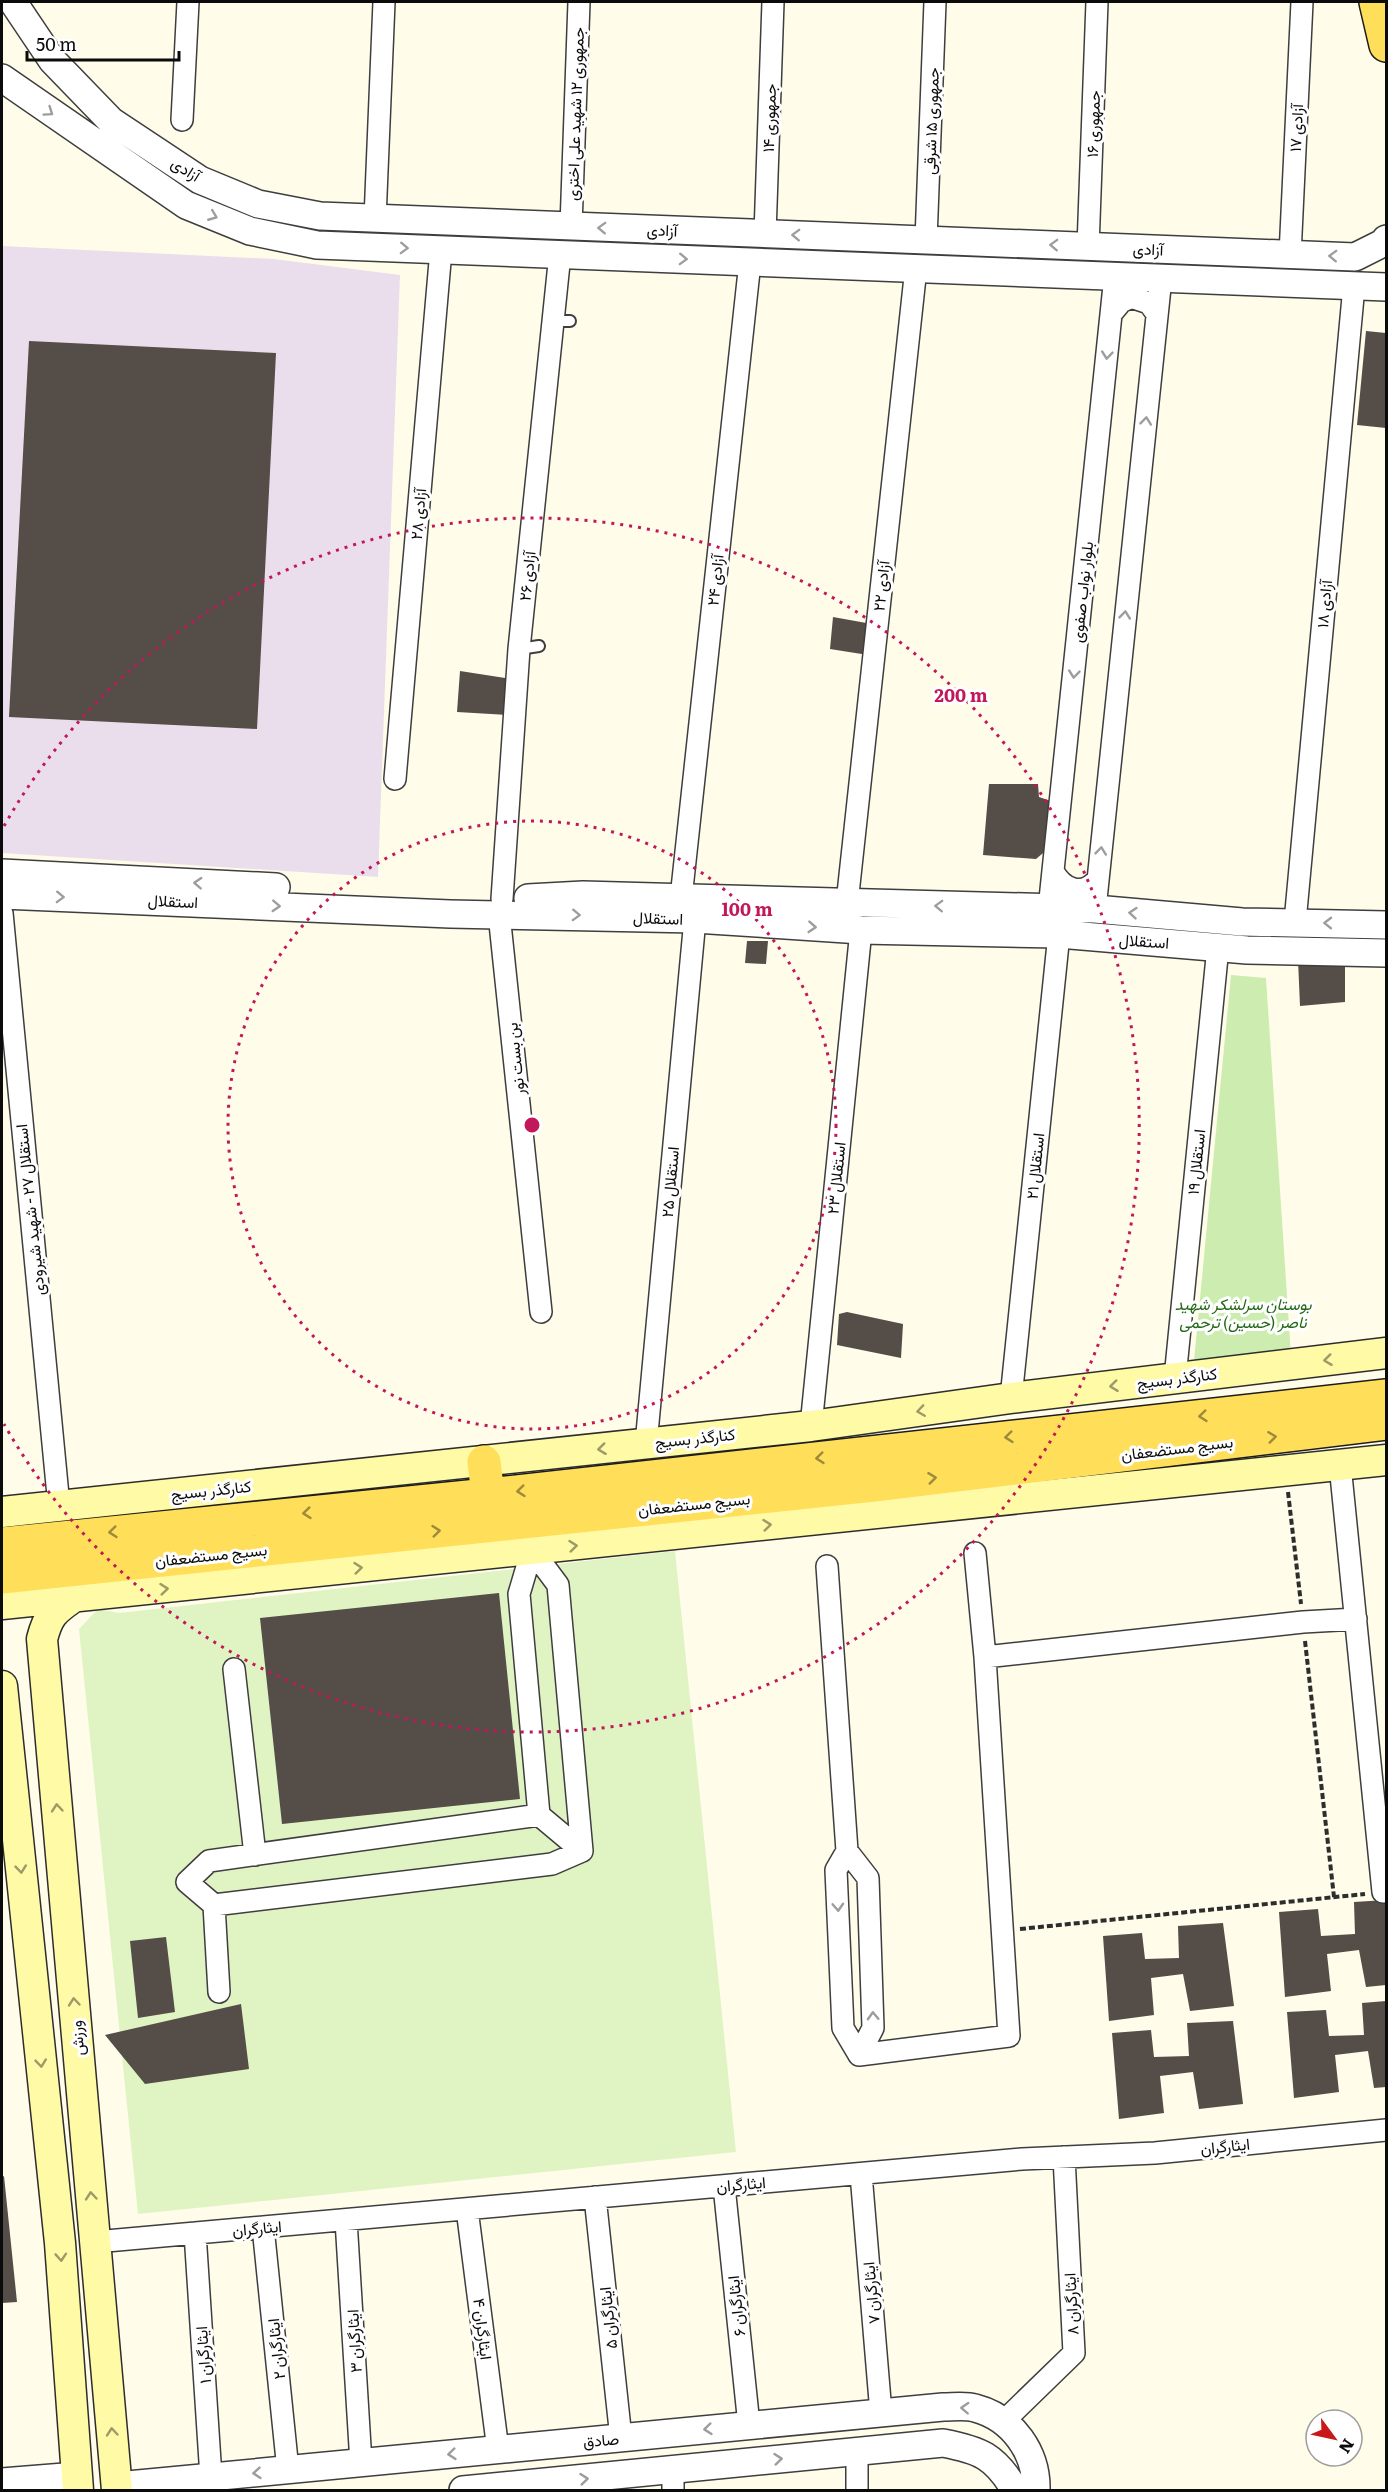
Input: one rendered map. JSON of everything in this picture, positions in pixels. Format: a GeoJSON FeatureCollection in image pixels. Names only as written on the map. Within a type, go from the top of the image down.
{"type":"FeatureCollection","features":[{"type":"Feature","properties":{"kind":"main road"},"geometry":{"type":"LineString","coordinates":[[1376,2],[1386,45]]}},
{"type":"Feature","properties":{"kind":"main road","name":"کنارگذر بسیج"},"geometry":{"type":"LineString","coordinates":[[2,1512],[646,1444],[1386,1353]]}},
{"type":"Feature","properties":{"kind":"main road","name":"بسیج مستضعفان"},"geometry":{"type":"LineString","coordinates":[[2,1544],[488,1494],[1386,1396]]}},
{"type":"Feature","properties":{"kind":"main road","name":"بسیج مستضعفان"},"geometry":{"type":"LineString","coordinates":[[2,1577],[113,1580],[1386,1423]]}},
{"type":"Feature","properties":{"kind":"main road"},"geometry":{"type":"LineString","coordinates":[[2,1604],[72,1598],[113,1580],[532,1550],[1386,1460]]}},
{"type":"Feature","properties":{"kind":"main road"},"geometry":{"type":"LineString","coordinates":[[484,1462],[488,1494]]}},
{"type":"Feature","properties":{"kind":"main road","name":"ورزش"},"geometry":{"type":"LineString","coordinates":[[72,1598],[54,1611],[46,1624],[42,1639],[117,2488]]}},
{"type":"Feature","properties":{"kind":"main road"},"geometry":{"type":"LineString","coordinates":[[2,1686],[60,2243],[66,2484]]}},
{"type":"Feature","properties":{"kind":"street","name":"آزادی"},"geometry":{"type":"LineString","coordinates":[[13,2],[52,60],[111,121],[200,180],[258,204],[320,216],[1355,257],[1386,239]]}},
{"type":"Feature","properties":{"kind":"street"},"geometry":{"type":"LineString","coordinates":[[182,120],[188,2]]}},
{"type":"Feature","properties":{"kind":"street"},"geometry":{"type":"LineString","coordinates":[[375,219],[384,2]]}},
{"type":"Feature","properties":{"kind":"street","name":"جمهوری ۱۲ شهید علی اختری"},"geometry":{"type":"LineString","coordinates":[[571,226],[579,2]]}},
{"type":"Feature","properties":{"kind":"street","name":"جمهوری ۱۴"},"geometry":{"type":"LineString","coordinates":[[765,234],[773,2]]}},
{"type":"Feature","properties":{"kind":"street","name":"جمهوری ۱۵ شرقی"},"geometry":{"type":"LineString","coordinates":[[926,240],[935,2]]}},
{"type":"Feature","properties":{"kind":"street","name":"جمهوری ۱۶"},"geometry":{"type":"LineString","coordinates":[[1088,247],[1097,2]]}},
{"type":"Feature","properties":{"kind":"street","name":"آزادی ۱۷"},"geometry":{"type":"LineString","coordinates":[[1290,255],[1302,2]]}},
{"type":"Feature","properties":{"kind":"street","name":"آزادی"},"geometry":{"type":"LineString","coordinates":[[2,78],[186,205],[250,231],[317,244],[1386,287]]}},
{"type":"Feature","properties":{"kind":"street"},"geometry":{"type":"LineString","coordinates":[[831,265],[832,237]]}},
{"type":"Feature","properties":{"kind":"street","name":"آزادی ۲۸"},"geometry":{"type":"LineString","coordinates":[[395,779],[441,250]]}},
{"type":"Feature","properties":{"kind":"street","name":"آزادی ۲۶"},"geometry":{"type":"LineString","coordinates":[[501,906],[562,321],[560,254]]}},
{"type":"Feature","properties":{"kind":"street","name":"آزادی ۲۴"},"geometry":{"type":"LineString","coordinates":[[688,909],[750,262]]}},
{"type":"Feature","properties":{"kind":"street","name":"آزادی ۲۲"},"geometry":{"type":"LineString","coordinates":[[847,903],[916,268]]}},
{"type":"Feature","properties":{"kind":"street","name":"بلوار نواب صفوی"},"geometry":{"type":"LineString","coordinates":[[1049,909],[1115,276]]}},
{"type":"Feature","properties":{"kind":"street"},"geometry":{"type":"LineString","coordinates":[[1095,909],[1161,278]]}},
{"type":"Feature","properties":{"kind":"street","name":"آزادی ۱۸"},"geometry":{"type":"LineString","coordinates":[[1295,922],[1354,286]]}},
{"type":"Feature","properties":{"kind":"street"},"geometry":{"type":"LineString","coordinates":[[1111,314],[1121,302],[1131,297],[1149,303],[1157,314]]}},
{"type":"Feature","properties":{"kind":"street"},"geometry":{"type":"LineString","coordinates":[[1053,871],[1059,882],[1077,891],[1086,889],[1098,879]]}},
{"type":"Feature","properties":{"kind":"street","name":"استقلال"},"geometry":{"type":"LineString","coordinates":[[2,873],[233,894],[501,906],[688,909],[847,903],[970,919],[1059,934],[1247,950],[1386,953]]}},
{"type":"Feature","properties":{"kind":"street","name":"استقلال"},"geometry":{"type":"LineString","coordinates":[[501,906],[584,888],[688,909],[861,930],[1049,909],[1095,909],[1242,921],[1386,924]]}},
{"type":"Feature","properties":{"kind":"street","name":"استقلال"},"geometry":{"type":"LineString","coordinates":[[2,895],[233,894]]}},
{"type":"Feature","properties":{"kind":"street","name":"بن بست نور"},"geometry":{"type":"LineString","coordinates":[[501,906],[541,1312]]}},
{"type":"Feature","properties":{"kind":"street","name":"استقلال ۲۵"},"geometry":{"type":"LineString","coordinates":[[646,1444],[688,909]]}},
{"type":"Feature","properties":{"kind":"street","name":"استقلال ۲۷ - شهید شیرودی"},"geometry":{"type":"LineString","coordinates":[[2,913],[59,1506]]}},
{"type":"Feature","properties":{"kind":"street","name":"استقلال ۲۳"},"geometry":{"type":"LineString","coordinates":[[811,1425],[861,930]]}},
{"type":"Feature","properties":{"kind":"street","name":"استقلال ۲۱"},"geometry":{"type":"LineString","coordinates":[[1011,1398],[1059,934]]}},
{"type":"Feature","properties":{"kind":"street","name":"استقلال ۱۹"},"geometry":{"type":"LineString","coordinates":[[1175,1378],[1218,947]]}},
{"type":"Feature","properties":{"kind":"street"},"geometry":{"type":"LineString","coordinates":[[1341,1465],[1356,1619],[1377,1737],[1383,1892]]}},
{"type":"Feature","properties":{"kind":"street"},"geometry":{"type":"LineString","coordinates":[[532,1550],[519,1594],[539,1815],[582,1851]]}},
{"type":"Feature","properties":{"kind":"street"},"geometry":{"type":"LineString","coordinates":[[532,1550],[558,1585],[582,1851]]}},
{"type":"Feature","properties":{"kind":"street"},"geometry":{"type":"LineString","coordinates":[[859,2055],[1009,2036],[985,1657],[975,1553]]}},
{"type":"Feature","properties":{"kind":"street"},"geometry":{"type":"LineString","coordinates":[[826,1566],[847,1851],[868,1878],[873,2028],[859,2055]]}},
{"type":"Feature","properties":{"kind":"street"},"geometry":{"type":"LineString","coordinates":[[985,1657],[1303,1622],[1356,1619]]}},
{"type":"Feature","properties":{"kind":"street"},"geometry":{"type":"LineString","coordinates":[[234,1669],[255,1855]]}},
{"type":"Feature","properties":{"kind":"street"},"geometry":{"type":"LineString","coordinates":[[219,1992],[213,1905],[187,1882],[209,1861],[539,1815]]}},
{"type":"Feature","properties":{"kind":"street"},"geometry":{"type":"LineString","coordinates":[[213,1905],[552,1864],[582,1851]]}},
{"type":"Feature","properties":{"kind":"street"},"geometry":{"type":"LineString","coordinates":[[847,1851],[836,1870],[843,2028],[859,2055]]}},
{"type":"Feature","properties":{"kind":"street","name":"ایثارگران"},"geometry":{"type":"LineString","coordinates":[[95,2242],[861,2174],[1064,2157],[1155,2153],[1386,2130]]}},
{"type":"Feature","properties":{"kind":"street","name":"ایثارگران ۸"},"geometry":{"type":"LineString","coordinates":[[1004,2421],[1074,2353],[1064,2157]]}},
{"type":"Feature","properties":{"kind":"street","name":"ایثارگران ۷"},"geometry":{"type":"LineString","coordinates":[[861,2174],[881,2413]]}},
{"type":"Feature","properties":{"kind":"street","name":"ایثارگران ۶"},"geometry":{"type":"LineString","coordinates":[[724,2186],[749,2426]]}},
{"type":"Feature","properties":{"kind":"street","name":"ایثارگران ۵"},"geometry":{"type":"LineString","coordinates":[[595,2197],[621,2438]]}},
{"type":"Feature","properties":{"kind":"street","name":"ایثارگران ۴"},"geometry":{"type":"LineString","coordinates":[[467,2209],[498,2450]]}},
{"type":"Feature","properties":{"kind":"street","name":"ایثارگران ۳"},"geometry":{"type":"LineString","coordinates":[[346,2220],[361,2463]]}},
{"type":"Feature","properties":{"kind":"street","name":"ایثارگران ۲"},"geometry":{"type":"LineString","coordinates":[[263,2227],[288,2470]]}},
{"type":"Feature","properties":{"kind":"street","name":"ایثارگران ۱"},"geometry":{"type":"LineString","coordinates":[[195,2233],[211,2477]]}},
{"type":"Feature","properties":{"kind":"street","name":"صادق"},"geometry":{"type":"LineString","coordinates":[[117,2488],[167,2486],[211,2477],[943,2407],[974,2408],[1004,2421],[1025,2444],[1036,2474],[1036,2490]]}},
{"type":"Feature","properties":{"kind":"street"},"geometry":{"type":"LineString","coordinates":[[671,2433],[673,2480]]}},
{"type":"Feature","properties":{"kind":"street"},"geometry":{"type":"LineString","coordinates":[[463,2490],[673,2480],[857,2452],[943,2444],[971,2448],[996,2464],[1015,2490]]}},
{"type":"Feature","properties":{"kind":"street"},"geometry":{"type":"LineString","coordinates":[[857,2452],[857,2490]]}},
{"type":"Feature","properties":{"kind":"street"},"geometry":{"type":"LineString","coordinates":[[2,2482],[66,2484]]}},
{"type":"Feature","properties":{"kind":"path"},"geometry":{"type":"LineString","coordinates":[[1286,1471],[1334,1897]]}},
{"type":"Feature","properties":{"kind":"path"},"geometry":{"type":"LineString","coordinates":[[1001,1931],[1383,1892]]}},
{"type":"Feature","properties":{"kind":"shaded area"},"geometry":{"type":"Polygon","coordinates":[[[2,246],[274,259],[400,275],[378,877],[2,853],[2,246]]]}},
{"type":"Feature","properties":{"kind":"green space","name":"بوستان سرلشکر شهید ناصر (حسین) ترحمی"},"geometry":{"type":"Polygon","coordinates":[[[1231,975],[1266,978],[1291,1356],[1194,1361],[1231,975]]]}},
{"type":"Feature","properties":{"kind":"green space"},"geometry":{"type":"Polygon","coordinates":[[[675,1551],[736,2152],[138,2214],[79,1629],[98,1609],[119,1613],[675,1551]]]}},
{"type":"Feature","properties":{"kind":"building"},"geometry":{"type":"Polygon","coordinates":[[[1366,331],[1386,333],[1386,428],[1357,425],[1366,331]]]}},
{"type":"Feature","properties":{"kind":"building"},"geometry":{"type":"Polygon","coordinates":[[[29,341],[276,353],[257,729],[9,717],[29,341]]]}},
{"type":"Feature","properties":{"kind":"building"},"geometry":{"type":"Polygon","coordinates":[[[833,617],[872,624],[868,655],[830,649],[833,617]]]}},
{"type":"Feature","properties":{"kind":"building"},"geometry":{"type":"Polygon","coordinates":[[[460,671],[512,679],[508,715],[457,712],[460,671]]]}},
{"type":"Feature","properties":{"kind":"building"},"geometry":{"type":"Polygon","coordinates":[[[989,784],[1038,784],[1039,797],[1054,802],[1049,848],[1036,859],[983,855],[989,784]]]}},
{"type":"Feature","properties":{"kind":"building"},"geometry":{"type":"Polygon","coordinates":[[[747,941],[768,941],[766,964],[745,963],[747,941]]]}},
{"type":"Feature","properties":{"kind":"building"},"geometry":{"type":"Polygon","coordinates":[[[1298,960],[1345,961],[1345,1002],[1300,1006],[1298,960]]]}},
{"type":"Feature","properties":{"kind":"building"},"geometry":{"type":"Polygon","coordinates":[[[847,1312],[903,1324],[901,1358],[837,1345],[839,1314],[847,1312]]]}},
{"type":"Feature","properties":{"kind":"building"},"geometry":{"type":"Polygon","coordinates":[[[499,1593],[520,1799],[282,1824],[260,1618],[499,1593]]]}},
{"type":"Feature","properties":{"kind":"building"},"geometry":{"type":"Polygon","coordinates":[[[1386,1900],[1386,1985],[1366,1987],[1359,1950],[1327,1954],[1331,1991],[1285,1997],[1279,1912],[1318,1909],[1321,1936],[1355,1934],[1354,1902],[1386,1900]]]}},
{"type":"Feature","properties":{"kind":"building"},"geometry":{"type":"Polygon","coordinates":[[[1223,1923],[1234,2006],[1190,2011],[1183,1974],[1151,1978],[1154,2015],[1109,2021],[1103,1936],[1142,1933],[1145,1959],[1179,1958],[1178,1926],[1223,1923]]]}},
{"type":"Feature","properties":{"kind":"building"},"geometry":{"type":"Polygon","coordinates":[[[166,1937],[175,2012],[138,2018],[130,1941],[166,1937]]]}},
{"type":"Feature","properties":{"kind":"building"},"geometry":{"type":"Polygon","coordinates":[[[1386,2001],[1386,2087],[1374,2088],[1368,2051],[1335,2055],[1339,2092],[1294,2098],[1287,2012],[1326,2010],[1329,2036],[1364,2035],[1362,2003],[1386,2001]]]}},
{"type":"Feature","properties":{"kind":"building"},"geometry":{"type":"Polygon","coordinates":[[[241,2004],[249,2069],[145,2084],[105,2035],[241,2004]]]}},
{"type":"Feature","properties":{"kind":"building"},"geometry":{"type":"Polygon","coordinates":[[[1233,2021],[1243,2104],[1199,2109],[1193,2072],[1160,2076],[1164,2113],[1119,2119],[1112,2033],[1151,2030],[1154,2057],[1189,2056],[1187,2023],[1233,2021]]]}},
{"type":"Feature","properties":{"kind":"building"},"geometry":{"type":"Polygon","coordinates":[[[4,2176],[17,2302],[2,2303],[2,2177],[4,2176]]]}}]}
